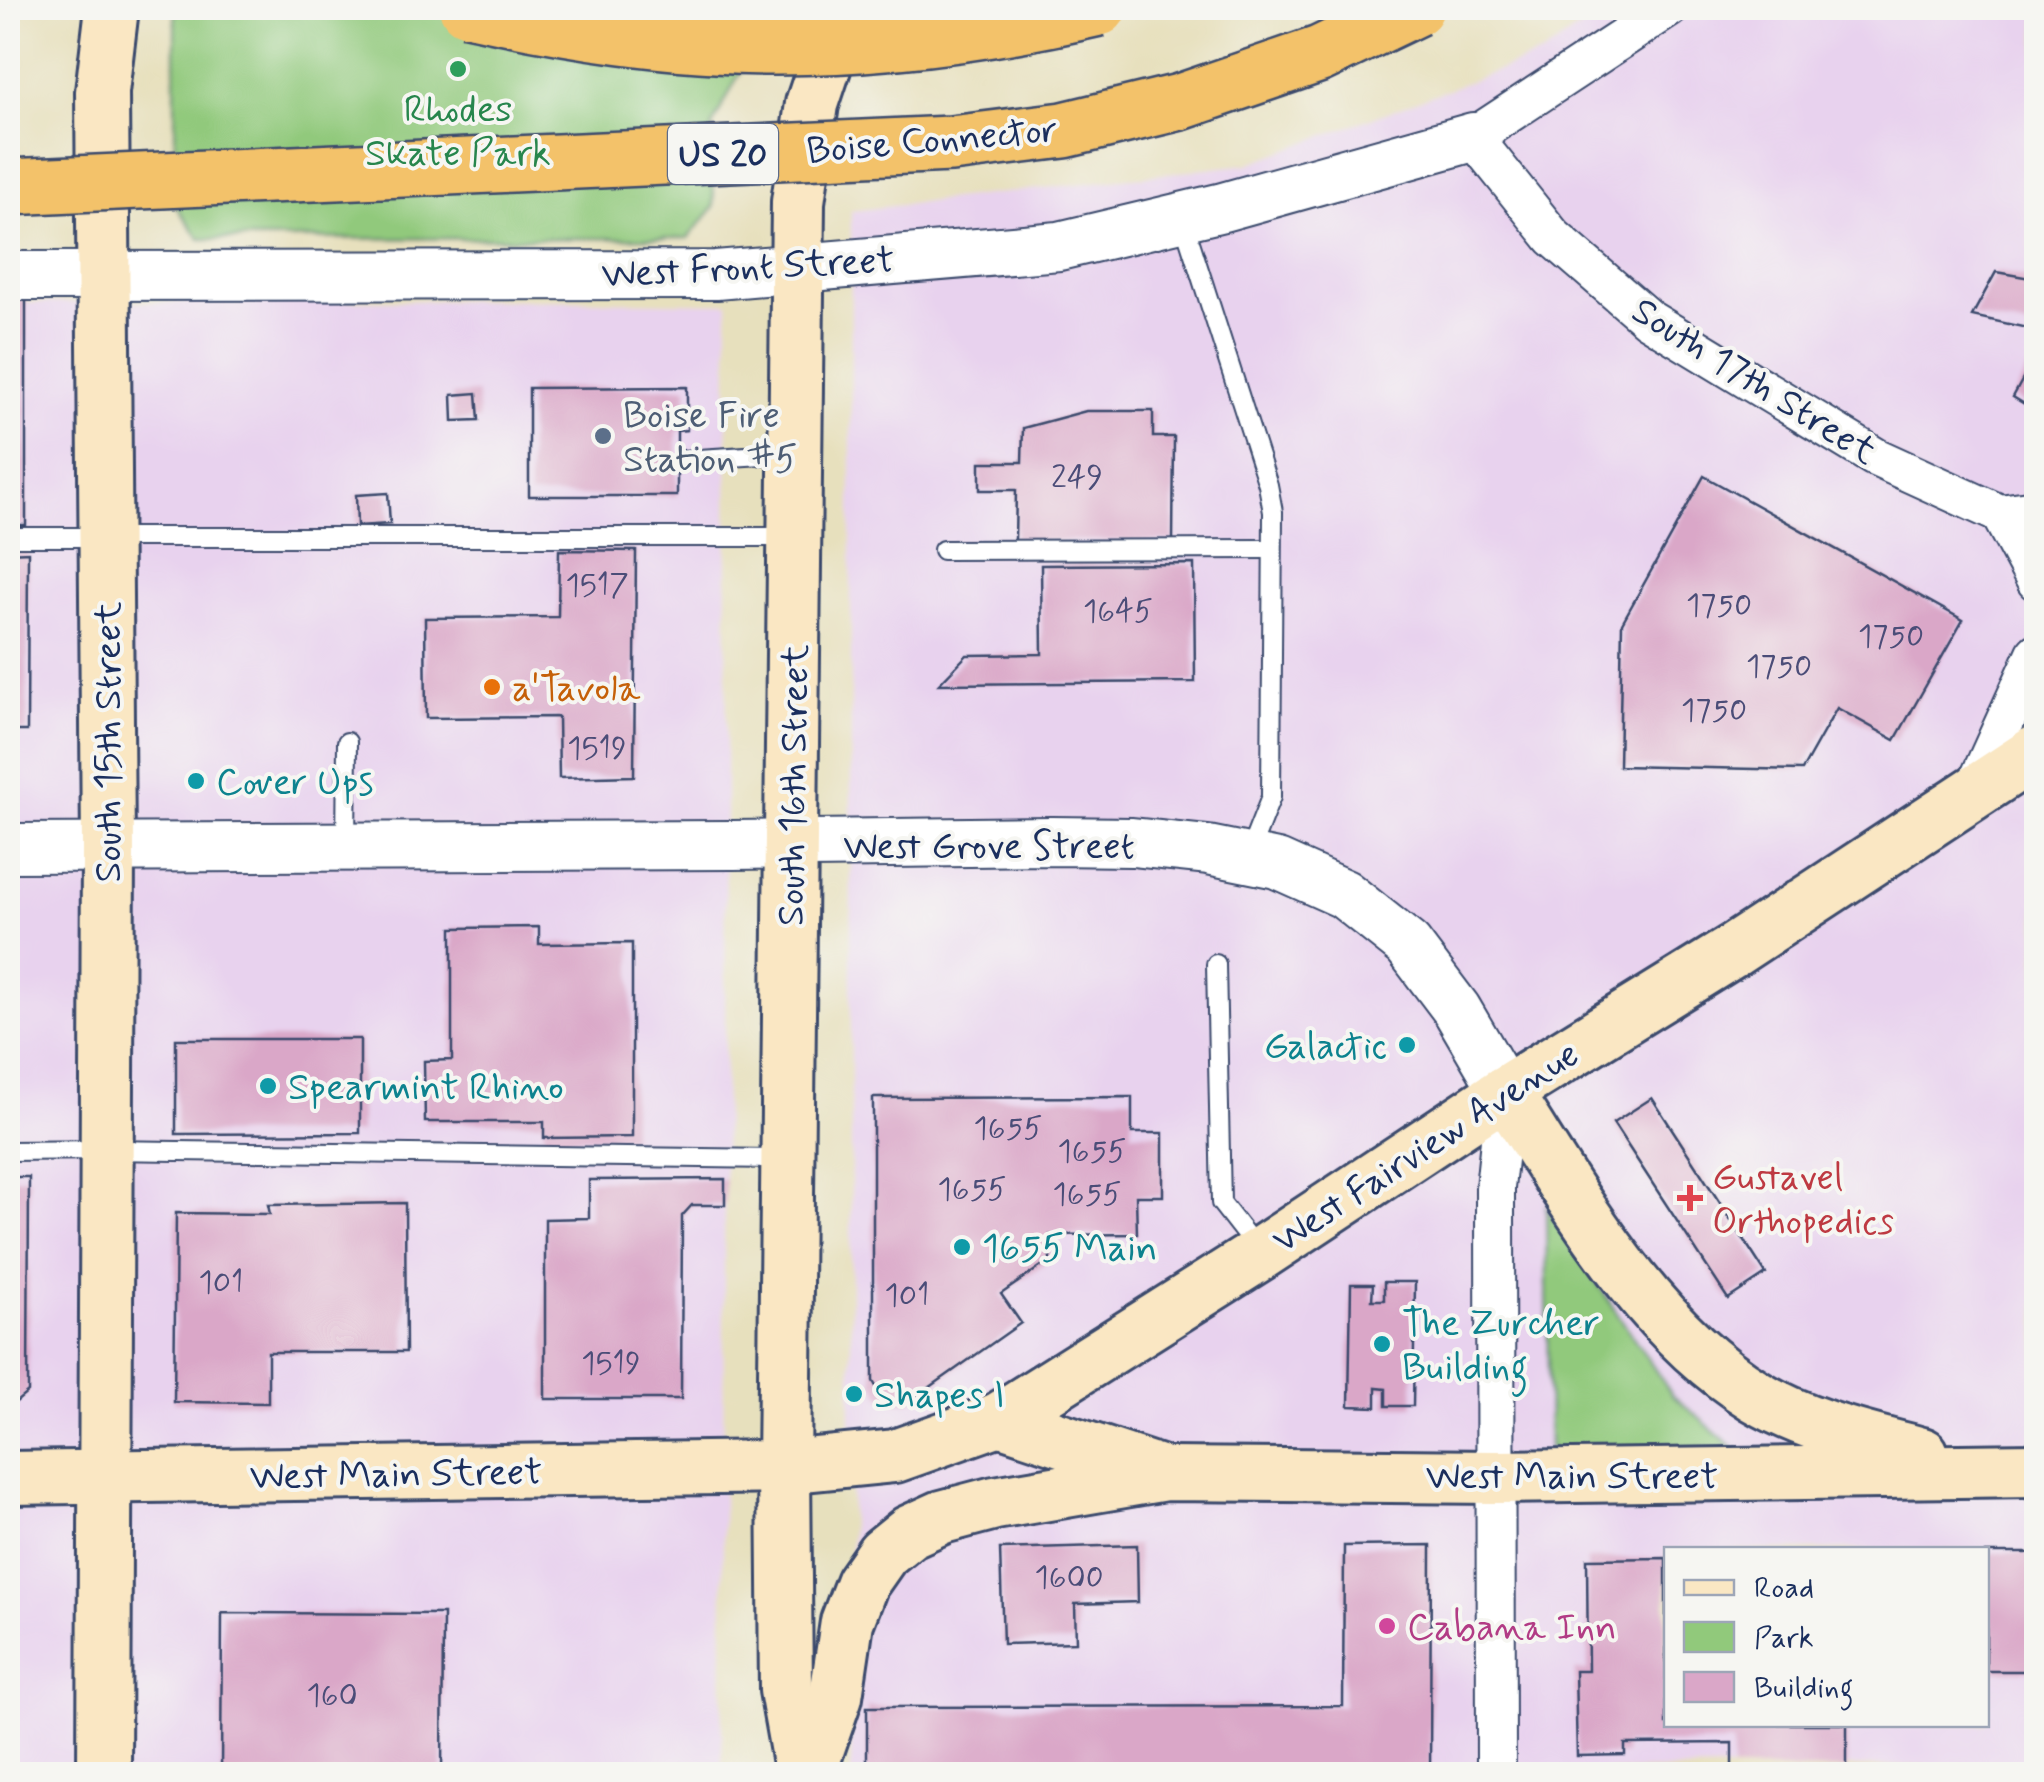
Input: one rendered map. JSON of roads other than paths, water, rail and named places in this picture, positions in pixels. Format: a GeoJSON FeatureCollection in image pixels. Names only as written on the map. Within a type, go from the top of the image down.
{"type":"FeatureCollection","features":[{"type":"Feature","properties":{"kind":"highway"},"geometry":{"type":"LineString","coordinates":[[468,8],[547,25],[653,40],[776,47],[917,39],[1038,22],[1099,8]]}},
{"type":"Feature","properties":{"kind":"highway","name":"Boise Connector"},"geometry":{"type":"LineString","coordinates":[[8,187],[951,144],[1064,130],[1180,102],[1302,60],[1416,8]]}},
{"type":"Feature","properties":{"kind":"main road","name":"South 15th Street"},"geometry":{"type":"LineString","coordinates":[[104,1774],[108,848],[102,92],[112,8]]}},
{"type":"Feature","properties":{"kind":"main road","name":"South 16th Street"},"geometry":{"type":"LineString","coordinates":[[805,1774],[786,1690],[784,1467],[798,202],[812,104],[844,8]]}},
{"type":"Feature","properties":{"kind":"main road","name":"West Fairview Avenue"},"geometry":{"type":"LineString","coordinates":[[784,1467],[895,1456],[999,1419],[2036,752]]}},
{"type":"Feature","properties":{"kind":"main road","name":"West Main Street"},"geometry":{"type":"LineString","coordinates":[[1506,1092],[1593,1228],[1642,1294],[1697,1351],[1756,1396],[1801,1418],[1859,1438],[1980,1470]]}},
{"type":"Feature","properties":{"kind":"main road"},"geometry":{"type":"LineString","coordinates":[[999,1419],[1165,1474]]}},
{"type":"Feature","properties":{"kind":"main road","name":"West Main Street"},"geometry":{"type":"LineString","coordinates":[[8,1478],[784,1467]]}},
{"type":"Feature","properties":{"kind":"main road","name":"West Main Street"},"geometry":{"type":"LineString","coordinates":[[1165,1474],[1495,1477],[2036,1470]]}},
{"type":"Feature","properties":{"kind":"main road"},"geometry":{"type":"LineString","coordinates":[[805,1774],[836,1696],[847,1622],[862,1583],[884,1552],[909,1532],[942,1516],[1165,1474]]}},
{"type":"Feature","properties":{"kind":"street"},"geometry":{"type":"LineString","coordinates":[[1473,137],[1669,8]]}},
{"type":"Feature","properties":{"kind":"street","name":"West Front Street"},"geometry":{"type":"LineString","coordinates":[[8,276],[716,275],[1058,246],[1473,137]]}},
{"type":"Feature","properties":{"kind":"street","name":"South 17th Street"},"geometry":{"type":"LineString","coordinates":[[1473,137],[1552,237],[1648,319],[1876,458],[2018,512]]}},
{"type":"Feature","properties":{"kind":"street"},"geometry":{"type":"LineString","coordinates":[[2018,512],[2036,581]]}},
{"type":"Feature","properties":{"kind":"street"},"geometry":{"type":"LineString","coordinates":[[1973,793],[2036,654]]}},
{"type":"Feature","properties":{"kind":"street","name":"West Grove Street"},"geometry":{"type":"LineString","coordinates":[[8,848],[1052,840],[1132,842],[1208,850],[1277,864],[1344,894],[1408,946],[1457,1010],[1506,1092]]}},
{"type":"Feature","properties":{"kind":"street"},"geometry":{"type":"LineString","coordinates":[[1496,1774],[1495,1188],[1506,1092]]}},
{"type":"Feature","properties":{"kind":"lane"},"geometry":{"type":"LineString","coordinates":[[1182,216],[1268,485],[1273,512],[1271,796],[1247,858]]}},
{"type":"Feature","properties":{"kind":"lane"},"geometry":{"type":"LineString","coordinates":[[683,460],[796,453]]}},
{"type":"Feature","properties":{"kind":"lane"},"geometry":{"type":"LineString","coordinates":[[8,536],[795,536]]}},
{"type":"Feature","properties":{"kind":"lane"},"geometry":{"type":"LineString","coordinates":[[943,550],[1272,549]]}},
{"type":"Feature","properties":{"kind":"lane"},"geometry":{"type":"LineString","coordinates":[[346,742],[346,847]]}},
{"type":"Feature","properties":{"kind":"lane"},"geometry":{"type":"LineString","coordinates":[[1216,964],[1220,1203],[1260,1254]]}},
{"type":"Feature","properties":{"kind":"lane"},"geometry":{"type":"LineString","coordinates":[[8,1151],[788,1159]]}},
{"type":"Feature","properties":{"kind":"place","name":"Rhodes Skate Park"},"geometry":{"type":"Point","coordinates":[458,69]}},
{"type":"Feature","properties":{"kind":"place","name":"Boise Fire Station #5"},"geometry":{"type":"Point","coordinates":[603,436]}},
{"type":"Feature","properties":{"kind":"place","name":"a'Tavola"},"geometry":{"type":"Point","coordinates":[492,687]}},
{"type":"Feature","properties":{"kind":"place","name":"Cover Ups"},"geometry":{"type":"Point","coordinates":[196,781]}},
{"type":"Feature","properties":{"kind":"place","name":"Galactic"},"geometry":{"type":"Point","coordinates":[1407,1045]}},
{"type":"Feature","properties":{"kind":"place","name":"Spearmint Rhino"},"geometry":{"type":"Point","coordinates":[268,1086]}},
{"type":"Feature","properties":{"kind":"place","name":"Gustavel Orthopedics"},"geometry":{"type":"Point","coordinates":[1690,1198]}},
{"type":"Feature","properties":{"kind":"place","name":"1655 Main"},"geometry":{"type":"Point","coordinates":[962,1247]}},
{"type":"Feature","properties":{"kind":"place","name":"The Zurcher Building"},"geometry":{"type":"Point","coordinates":[1382,1344]}},
{"type":"Feature","properties":{"kind":"place","name":"Shapes I"},"geometry":{"type":"Point","coordinates":[854,1394]}},
{"type":"Feature","properties":{"kind":"place","name":"Cabana Inn"},"geometry":{"type":"Point","coordinates":[1387,1626]}}]}
